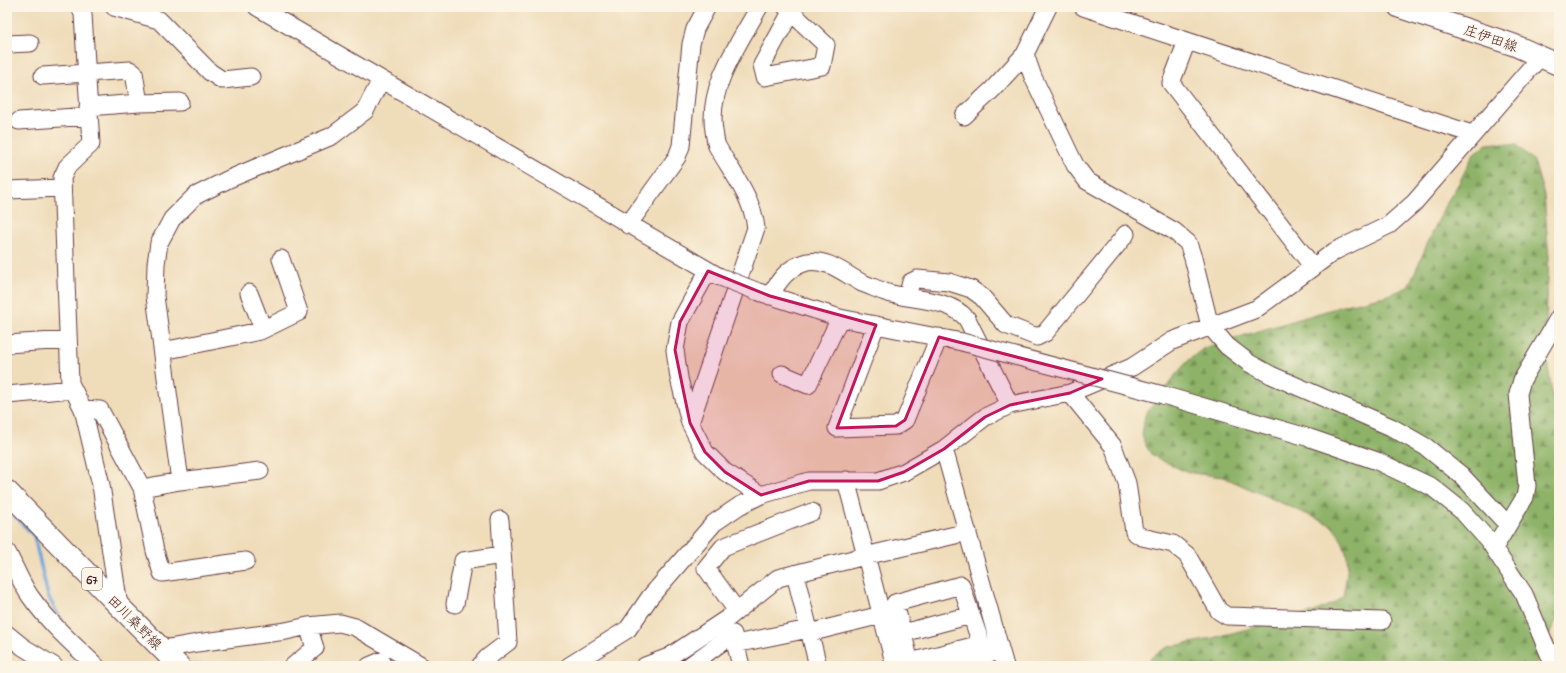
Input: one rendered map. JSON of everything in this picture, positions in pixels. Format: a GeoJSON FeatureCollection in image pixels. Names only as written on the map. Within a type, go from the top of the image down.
{"type":"FeatureCollection","features":[{"type":"Feature","properties":{"kind":"main road","name":"庄伊田線"},"geometry":{"type":"LineString","coordinates":[[1398,7],[1554,57]]}},
{"type":"Feature","properties":{"kind":"main road","name":"田川桑野線"},"geometry":{"type":"LineString","coordinates":[[7,491],[179,666]]}},
{"type":"Feature","properties":{"kind":"street"},"geometry":{"type":"LineString","coordinates":[[80,7],[83,14],[91,144],[67,167],[62,178],[70,383],[83,409],[101,485],[119,606]]}},
{"type":"Feature","properties":{"kind":"street"},"geometry":{"type":"LineString","coordinates":[[114,7],[159,20],[210,72],[222,80],[251,77]]}},
{"type":"Feature","properties":{"kind":"street"},"geometry":{"type":"LineString","coordinates":[[257,7],[713,274],[763,293],[840,318],[962,342],[1163,396],[1310,438],[1377,461],[1432,487],[1462,511],[1494,548],[1524,594],[1554,666]]}},
{"type":"Feature","properties":{"kind":"street"},"geometry":{"type":"LineString","coordinates":[[628,225],[677,157],[681,146],[691,44],[695,29],[707,7]]}},
{"type":"Feature","properties":{"kind":"street"},"geometry":{"type":"LineString","coordinates":[[690,423],[756,228],[754,214],[742,186],[716,144],[713,124],[715,99],[725,70],[759,7]]}},
{"type":"Feature","properties":{"kind":"street"},"geometry":{"type":"LineString","coordinates":[[964,116],[992,90],[1024,54],[1048,7]]}},
{"type":"Feature","properties":{"kind":"street"},"geometry":{"type":"LineString","coordinates":[[1083,7],[1472,134]]}},
{"type":"Feature","properties":{"kind":"street"},"geometry":{"type":"LineString","coordinates":[[1187,41],[1171,83],[1313,267]]}},
{"type":"Feature","properties":{"kind":"street"},"geometry":{"type":"LineString","coordinates":[[7,44],[30,43]]}},
{"type":"Feature","properties":{"kind":"street"},"geometry":{"type":"LineString","coordinates":[[1024,54],[1033,77],[1074,165],[1087,181],[1174,231],[1188,243],[1210,326],[1227,346],[1249,363],[1260,369],[1391,427],[1426,447],[1461,475],[1508,525]]}},
{"type":"Feature","properties":{"kind":"street"},"geometry":{"type":"LineString","coordinates":[[569,666],[628,629],[650,597],[714,523],[739,506],[761,495],[809,481],[878,481],[904,472],[944,449],[985,416],[1010,405],[1070,393],[1132,367],[1172,341],[1256,309],[1335,251],[1389,225],[1414,203],[1472,134],[1554,57]]}},
{"type":"Feature","properties":{"kind":"street"},"geometry":{"type":"LineString","coordinates":[[43,76],[130,70],[134,73],[139,103]]}},
{"type":"Feature","properties":{"kind":"street"},"geometry":{"type":"LineString","coordinates":[[180,481],[155,296],[156,264],[160,243],[172,219],[195,196],[202,192],[229,179],[332,136],[365,111],[381,80]]}},
{"type":"Feature","properties":{"kind":"street"},"geometry":{"type":"LineString","coordinates":[[19,120],[89,112],[139,103],[180,102]]}},
{"type":"Feature","properties":{"kind":"street"},"geometry":{"type":"LineString","coordinates":[[7,190],[62,188]]}},
{"type":"Feature","properties":{"kind":"street"},"geometry":{"type":"LineString","coordinates":[[907,297],[911,282],[917,279],[949,282],[971,289],[982,297],[1006,325],[1037,337],[1045,333],[1126,234]]}},
{"type":"Feature","properties":{"kind":"street"},"geometry":{"type":"LineString","coordinates":[[163,351],[263,329],[299,312],[281,259]]}},
{"type":"Feature","properties":{"kind":"street"},"geometry":{"type":"LineString","coordinates":[[763,293],[792,268],[807,262],[826,263],[863,283],[886,292],[943,304],[960,311],[967,319],[1010,405]]}},
{"type":"Feature","properties":{"kind":"street"},"geometry":{"type":"LineString","coordinates":[[713,274],[680,322],[675,350],[679,378],[690,423],[706,452],[725,472],[761,495]]}},
{"type":"Feature","properties":{"kind":"street"},"geometry":{"type":"LineString","coordinates":[[249,293],[263,329]]}},
{"type":"Feature","properties":{"kind":"street"},"geometry":{"type":"LineString","coordinates":[[1494,548],[1525,497],[1527,486],[1518,394],[1522,380],[1559,317]]}},
{"type":"Feature","properties":{"kind":"street"},"geometry":{"type":"LineString","coordinates":[[782,374],[808,385],[840,318]]}},
{"type":"Feature","properties":{"kind":"street"},"geometry":{"type":"LineString","coordinates":[[876,325],[837,428],[896,426],[905,420],[939,337]]}},
{"type":"Feature","properties":{"kind":"street"},"geometry":{"type":"LineString","coordinates":[[7,344],[68,340]]}},
{"type":"Feature","properties":{"kind":"street"},"geometry":{"type":"LineString","coordinates":[[7,394],[73,389]]}},
{"type":"Feature","properties":{"kind":"street"},"geometry":{"type":"LineString","coordinates":[[1070,393],[1113,446],[1127,483],[1134,532],[1142,537],[1173,544],[1187,555],[1219,611],[1227,616],[1382,621]]}},
{"type":"Feature","properties":{"kind":"street"},"geometry":{"type":"LineString","coordinates":[[83,409],[100,410],[142,488],[155,551],[162,574],[246,561]]}},
{"type":"Feature","properties":{"kind":"street"},"geometry":{"type":"LineString","coordinates":[[944,449],[1003,658]]}},
{"type":"Feature","properties":{"kind":"street"},"geometry":{"type":"LineString","coordinates":[[142,488],[180,481],[260,472]]}},
{"type":"Feature","properties":{"kind":"street"},"geometry":{"type":"LineString","coordinates":[[846,480],[881,616],[905,665]]}},
{"type":"Feature","properties":{"kind":"street"},"geometry":{"type":"LineString","coordinates":[[741,666],[733,627],[706,568],[723,547],[812,512]]}},
{"type":"Feature","properties":{"kind":"street"},"geometry":{"type":"LineString","coordinates":[[480,666],[487,658],[508,642],[500,520]]}},
{"type":"Feature","properties":{"kind":"street"},"geometry":{"type":"LineString","coordinates":[[689,666],[733,627],[778,578],[968,532]]}},
{"type":"Feature","properties":{"kind":"street"},"geometry":{"type":"LineString","coordinates":[[7,552],[36,604],[56,628],[96,666]]}},
{"type":"Feature","properties":{"kind":"street"},"geometry":{"type":"LineString","coordinates":[[455,604],[463,561],[502,555]]}},
{"type":"Feature","properties":{"kind":"street"},"geometry":{"type":"LineString","coordinates":[[795,574],[818,666]]}},
{"type":"Feature","properties":{"kind":"street"},"geometry":{"type":"LineString","coordinates":[[7,580],[27,602],[30,604],[36,604]]}},
{"type":"Feature","properties":{"kind":"street"},"geometry":{"type":"LineString","coordinates":[[905,665],[903,633],[895,603],[961,585],[983,650]]}},
{"type":"Feature","properties":{"kind":"street"},"geometry":{"type":"LineString","coordinates":[[903,633],[971,615]]}},
{"type":"Feature","properties":{"kind":"street"},"geometry":{"type":"LineString","coordinates":[[645,666],[669,657],[733,627],[809,631],[881,616]]}},
{"type":"Feature","properties":{"kind":"street"},"geometry":{"type":"LineString","coordinates":[[163,649],[286,631],[308,626],[340,623],[355,627],[421,666]]}},
{"type":"Feature","properties":{"kind":"street"},"geometry":{"type":"LineString","coordinates":[[293,666],[315,648],[308,626]]}},
{"type":"Feature","properties":{"kind":"street"},"geometry":{"type":"LineString","coordinates":[[7,634],[23,647],[54,666]]}},
{"type":"Feature","properties":{"kind":"street"},"geometry":{"type":"LineString","coordinates":[[905,665],[983,650],[1003,658]]}},
{"type":"Feature","properties":{"kind":"street"},"geometry":{"type":"LineString","coordinates":[[945,666],[983,650]]}},
{"type":"Feature","properties":{"kind":"highlighted area"},"geometry":{"type":"Polygon","coordinates":[[[708,271],[770,296],[876,325],[837,428],[896,426],[905,420],[939,337],[1102,379],[1070,393],[1010,405],[985,417],[944,449],[904,472],[878,481],[809,481],[761,495],[725,472],[705,452],[690,423],[675,350],[680,322],[708,271]]]}},
{"type":"Feature","properties":{"kind":"green space"},"geometry":{"type":"Polygon","coordinates":[[[1498,143],[1517,145],[1534,161],[1544,195],[1549,257],[1545,347],[1559,439],[1559,614],[1535,666],[1143,666],[1154,655],[1168,647],[1201,641],[1314,612],[1334,603],[1343,596],[1347,575],[1346,550],[1343,542],[1331,525],[1223,477],[1192,473],[1161,460],[1151,454],[1145,444],[1142,435],[1145,415],[1177,373],[1191,358],[1204,348],[1346,305],[1389,295],[1408,287],[1445,205],[1459,183],[1474,153],[1487,144],[1498,143]]]}},
{"type":"Feature","properties":{"kind":"waterway"},"geometry":{"type":"LineString","coordinates":[[7,507],[34,536],[48,596],[62,622]]}},
{"type":"Feature","properties":{"kind":"waterway"},"geometry":{"type":"LineString","coordinates":[[189,666],[210,666]]}}]}
